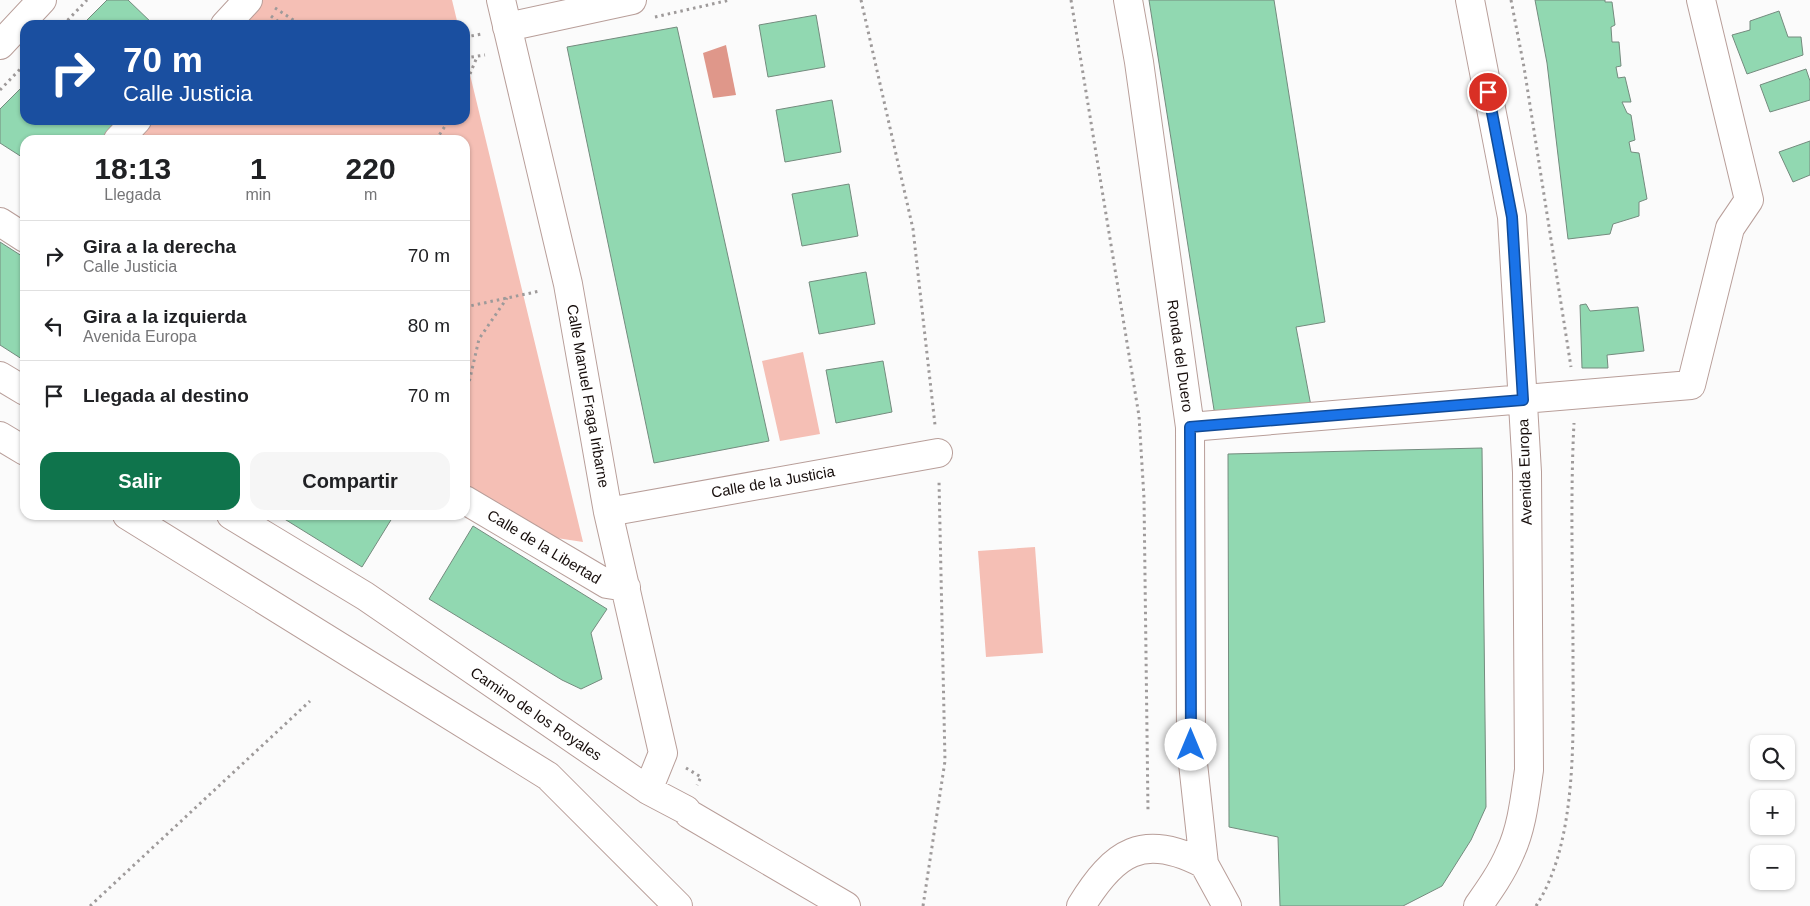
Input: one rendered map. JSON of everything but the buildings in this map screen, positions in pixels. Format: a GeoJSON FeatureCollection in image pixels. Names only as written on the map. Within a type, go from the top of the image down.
{"type":"FeatureCollection","features":[{"type":"Feature","properties":{"kind":"street"},"geometry":{"type":"LineString","coordinates":[[23,20],[42,0]]}},
{"type":"Feature","properties":{"kind":"street","name":"Calle Manuel Fraga Iribarne"},"geometry":{"type":"LineString","coordinates":[[501,0],[568,284],[608,512],[663,753],[648,790]]}},
{"type":"Feature","properties":{"kind":"street"},"geometry":{"type":"LineString","coordinates":[[507,27],[632,0]]}},
{"type":"Feature","properties":{"kind":"street","name":"Ronda del Duero"},"geometry":{"type":"LineString","coordinates":[[1128,0],[1139,62],[1190,427],[1191,745],[1204,864],[1227,906]]}},
{"type":"Feature","properties":{"kind":"street","name":"Avenida Europa"},"geometry":{"type":"LineString","coordinates":[[1470,0],[1512,217],[1526,472],[1529,770],[1521,818],[1511,852],[1493,886],[1478,906]]}},
{"type":"Feature","properties":{"kind":"street"},"geometry":{"type":"LineString","coordinates":[[1190,427],[1691,385],[1730,228],[1749,200],[1701,0]]}},
{"type":"Feature","properties":{"kind":"street"},"geometry":{"type":"LineString","coordinates":[[232,20],[259,2]]}},
{"type":"Feature","properties":{"kind":"street"},"geometry":{"type":"LineString","coordinates":[[0,45],[20,24]]}},
{"type":"Feature","properties":{"kind":"street"},"geometry":{"type":"LineString","coordinates":[[123,135],[132,125]]}},
{"type":"Feature","properties":{"kind":"street"},"geometry":{"type":"LineString","coordinates":[[0,222],[20,235]]}},
{"type":"Feature","properties":{"kind":"street"},"geometry":{"type":"LineString","coordinates":[[0,376],[20,388]]}},
{"type":"Feature","properties":{"kind":"street"},"geometry":{"type":"LineString","coordinates":[[0,436],[20,448]]}},
{"type":"Feature","properties":{"kind":"street","name":"Calle de la Justicia"},"geometry":{"type":"LineString","coordinates":[[608,512],[938,453]]}},
{"type":"Feature","properties":{"kind":"street","name":"Calle de la Libertad"},"geometry":{"type":"LineString","coordinates":[[470,503],[607,584],[626,586]]}},
{"type":"Feature","properties":{"kind":"street"},"geometry":{"type":"LineString","coordinates":[[136,520],[548,776],[678,906]]}},
{"type":"Feature","properties":{"kind":"street","name":"Camino de los Royales"},"geometry":{"type":"LineString","coordinates":[[239,520],[365,596],[648,790],[686,810],[689,814],[846,906]]}},
{"type":"Feature","properties":{"kind":"street"},"geometry":{"type":"LineString","coordinates":[[1081,906],[1099,878],[1116,862],[1132,852],[1164,848],[1181,852],[1204,864]]}},
{"type":"Feature","properties":{"kind":"path"},"geometry":{"type":"LineString","coordinates":[[68,20],[87,0]]}},
{"type":"Feature","properties":{"kind":"path"},"geometry":{"type":"LineString","coordinates":[[1071,0],[1139,416],[1144,498],[1148,812]]}},
{"type":"Feature","properties":{"kind":"path"},"geometry":{"type":"LineString","coordinates":[[1511,0],[1524,67],[1575,396],[1573,434],[1573,710],[1567,824],[1544,893],[1536,906]]}},
{"type":"Feature","properties":{"kind":"path"},"geometry":{"type":"LineString","coordinates":[[259,2],[291,20]]}},
{"type":"Feature","properties":{"kind":"path"},"geometry":{"type":"LineString","coordinates":[[470,74],[477,56]]}},
{"type":"Feature","properties":{"kind":"path"},"geometry":{"type":"LineString","coordinates":[[0,90],[20,69]]}},
{"type":"Feature","properties":{"kind":"path"},"geometry":{"type":"LineString","coordinates":[[470,306],[541,291]]}},
{"type":"Feature","properties":{"kind":"path"},"geometry":{"type":"LineString","coordinates":[[470,378],[479,339],[507,298]]}},
{"type":"Feature","properties":{"kind":"path"},"geometry":{"type":"LineString","coordinates":[[90,906],[310,701]]}},
{"type":"Feature","properties":{"kind":"shaded area"},"geometry":{"type":"Polygon","coordinates":[[[257,0],[452,0],[457,20],[239,20],[257,0]]]}},
{"type":"Feature","properties":{"kind":"shaded area"},"geometry":{"type":"Polygon","coordinates":[[[726,45],[736,95],[713,98],[703,53],[726,45]]]}},
{"type":"Feature","properties":{"kind":"shaded area"},"geometry":{"type":"Polygon","coordinates":[[[470,75],[583,542],[550,537],[470,489],[470,135],[132,135],[141,125],[470,125],[470,75]]]}},
{"type":"Feature","properties":{"kind":"shaded area"},"geometry":{"type":"Polygon","coordinates":[[[803,352],[820,434],[780,441],[762,361],[803,352]]]}},
{"type":"Feature","properties":{"kind":"shaded area"},"geometry":{"type":"Polygon","coordinates":[[[1035,547],[1043,653],[986,657],[978,551],[1035,547]]]}},
{"type":"Feature","properties":{"kind":"route"},"geometry":{"type":"LineString","coordinates":[[1191,745],[1190,427],[1523,400],[1512,217],[1488,92]]}}]}
